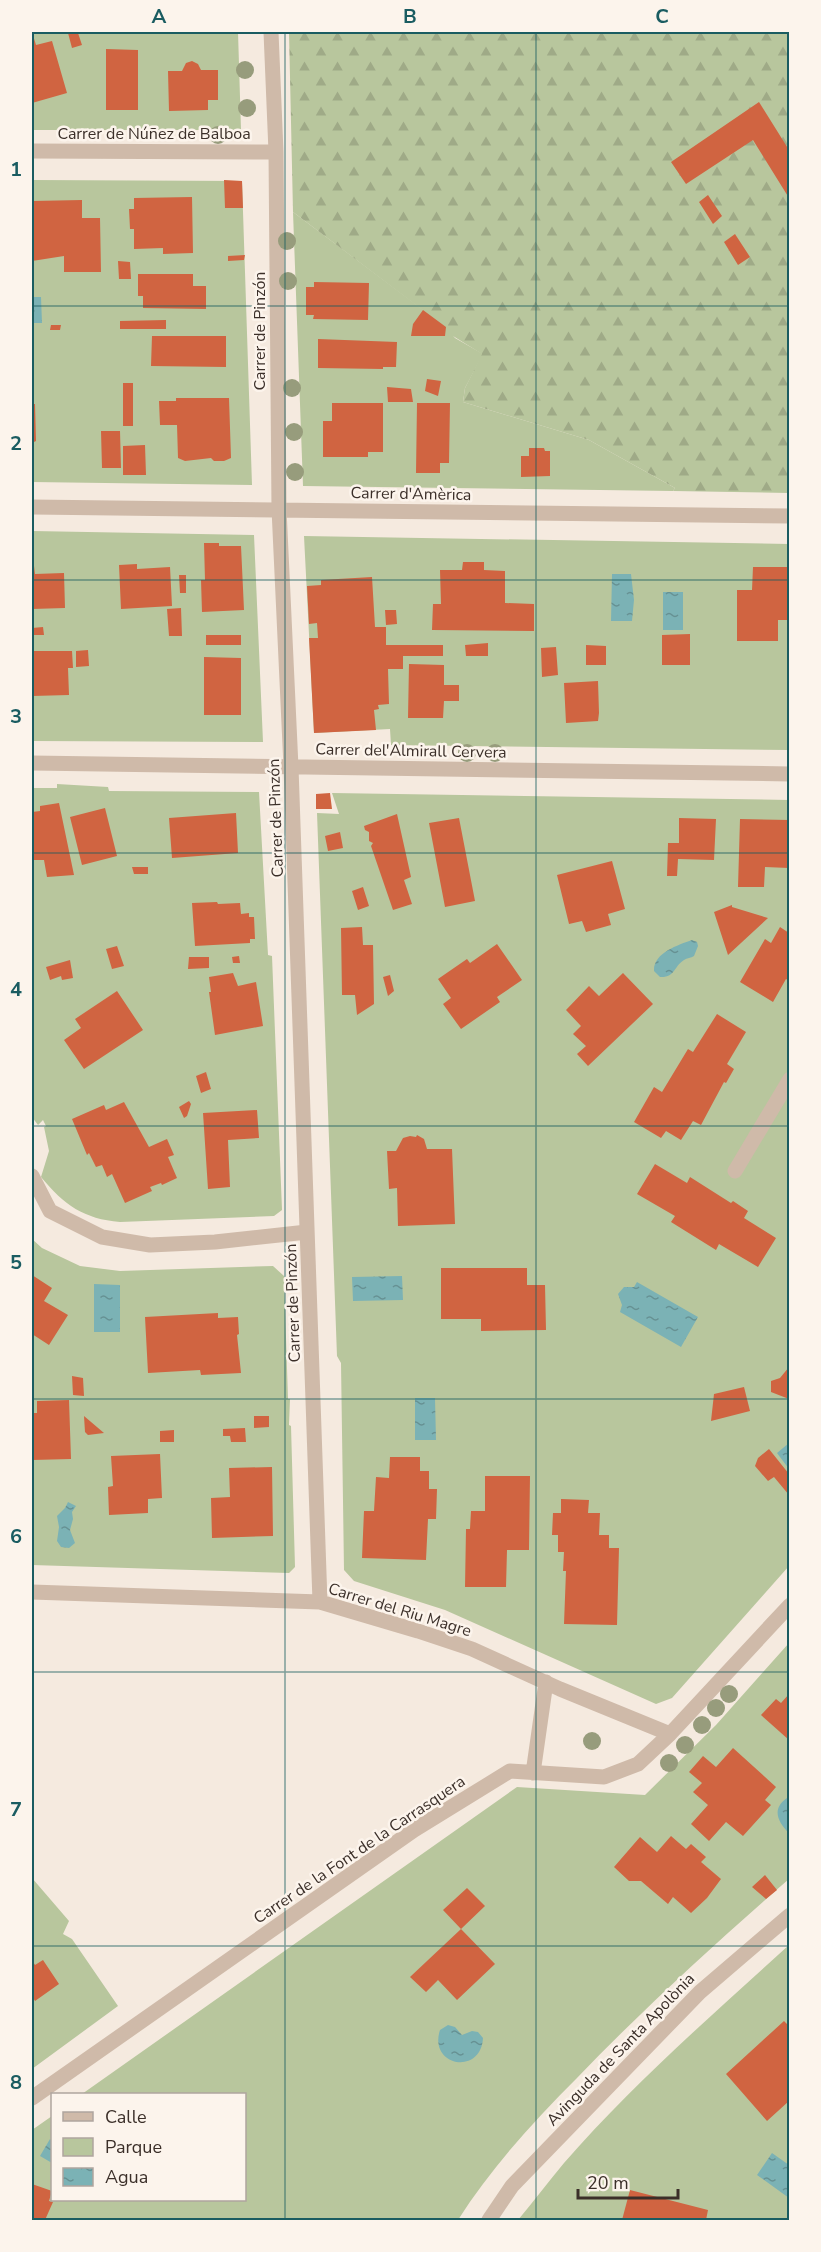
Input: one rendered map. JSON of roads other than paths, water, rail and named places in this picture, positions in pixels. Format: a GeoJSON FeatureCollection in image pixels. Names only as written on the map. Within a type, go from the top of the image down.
{"type":"FeatureCollection","features":[{"type":"Feature","properties":{"kind":"street","name":"Carrer de Pinzón"},"geometry":{"type":"LineString","coordinates":[[271,32],[276,152],[279,509],[291,767],[320,1602]]}},
{"type":"Feature","properties":{"kind":"street","name":"Carrer de Núñez de Balboa"},"geometry":{"type":"LineString","coordinates":[[32,150],[276,152]]}},
{"type":"Feature","properties":{"kind":"street","name":"Carrer d'Amèrica"},"geometry":{"type":"LineString","coordinates":[[32,507],[789,516]]}},
{"type":"Feature","properties":{"kind":"street","name":"Carrer del'Almirall Cervera"},"geometry":{"type":"LineString","coordinates":[[32,763],[789,774]]}},
{"type":"Feature","properties":{"kind":"street"},"geometry":{"type":"LineString","coordinates":[[735,1171],[789,1079]]}},
{"type":"Feature","properties":{"kind":"street"},"geometry":{"type":"LineString","coordinates":[[32,1176],[50,1211],[102,1237],[150,1245],[214,1242],[307,1232]]}},
{"type":"Feature","properties":{"kind":"street","name":"Carrer del Riu Magre"},"geometry":{"type":"LineString","coordinates":[[32,1592],[320,1602],[418,1630],[472,1649],[670,1734]]}},
{"type":"Feature","properties":{"kind":"street","name":"Carrer de la Font de la Carrasquera"},"geometry":{"type":"LineString","coordinates":[[32,2097],[414,1830],[510,1771],[604,1777],[638,1764],[670,1734],[789,1605]]}},
{"type":"Feature","properties":{"kind":"street"},"geometry":{"type":"LineString","coordinates":[[533,1773],[546,1682]]}},
{"type":"Feature","properties":{"kind":"street","name":"Avinguda de Santa Apolònia"},"geometry":{"type":"LineString","coordinates":[[489,2220],[512,2186],[700,1992],[789,1915]]}},
{"type":"Feature","properties":{"kind":"water"},"geometry":{"type":"Polygon","coordinates":[[[32,297],[41,297],[42,323],[32,323],[32,297]]]}},
{"type":"Feature","properties":{"kind":"water"},"geometry":{"type":"Polygon","coordinates":[[[612,574],[631,574],[634,600],[632,621],[611,621],[612,574]]]}},
{"type":"Feature","properties":{"kind":"water"},"geometry":{"type":"Polygon","coordinates":[[[663,592],[683,592],[683,630],[663,630],[663,592]]]}},
{"type":"Feature","properties":{"kind":"water"},"geometry":{"type":"Polygon","coordinates":[[[692,940],[697,942],[698,946],[694,956],[681,962],[669,976],[660,977],[654,971],[662,955],[692,940]]]}},
{"type":"Feature","properties":{"kind":"water"},"geometry":{"type":"Polygon","coordinates":[[[402,1276],[403,1300],[353,1301],[352,1277],[402,1276]]]}},
{"type":"Feature","properties":{"kind":"water"},"geometry":{"type":"Polygon","coordinates":[[[637,1282],[698,1317],[681,1347],[620,1312],[622,1305],[618,1294],[624,1287],[634,1287],[637,1282]]]}},
{"type":"Feature","properties":{"kind":"water"},"geometry":{"type":"Polygon","coordinates":[[[94,1284],[120,1285],[120,1332],[94,1332],[94,1284]]]}},
{"type":"Feature","properties":{"kind":"water"},"geometry":{"type":"Polygon","coordinates":[[[415,1398],[435,1398],[436,1440],[415,1440],[415,1398]]]}},
{"type":"Feature","properties":{"kind":"water"},"geometry":{"type":"Polygon","coordinates":[[[789,1443],[789,1469],[777,1453],[789,1443]]]}},
{"type":"Feature","properties":{"kind":"water"},"geometry":{"type":"Polygon","coordinates":[[[68,1502],[76,1506],[72,1512],[70,1530],[75,1543],[69,1548],[61,1547],[57,1541],[59,1527],[57,1516],[68,1502]]]}},
{"type":"Feature","properties":{"kind":"water"},"geometry":{"type":"Polygon","coordinates":[[[787,1798],[789,1800],[789,1833],[778,1816],[779,1807],[787,1798]]]}},
{"type":"Feature","properties":{"kind":"water"},"geometry":{"type":"Polygon","coordinates":[[[448,2025],[455,2027],[462,2035],[472,2031],[478,2032],[483,2038],[480,2050],[474,2058],[465,2062],[456,2062],[441,2052],[438,2042],[440,2030],[448,2025]]]}},
{"type":"Feature","properties":{"kind":"water"},"geometry":{"type":"Polygon","coordinates":[[[50,2139],[51,2162],[40,2156],[50,2139]]]}},
{"type":"Feature","properties":{"kind":"water"},"geometry":{"type":"Polygon","coordinates":[[[772,2153],[789,2165],[789,2198],[757,2175],[772,2153]]]}}]}
